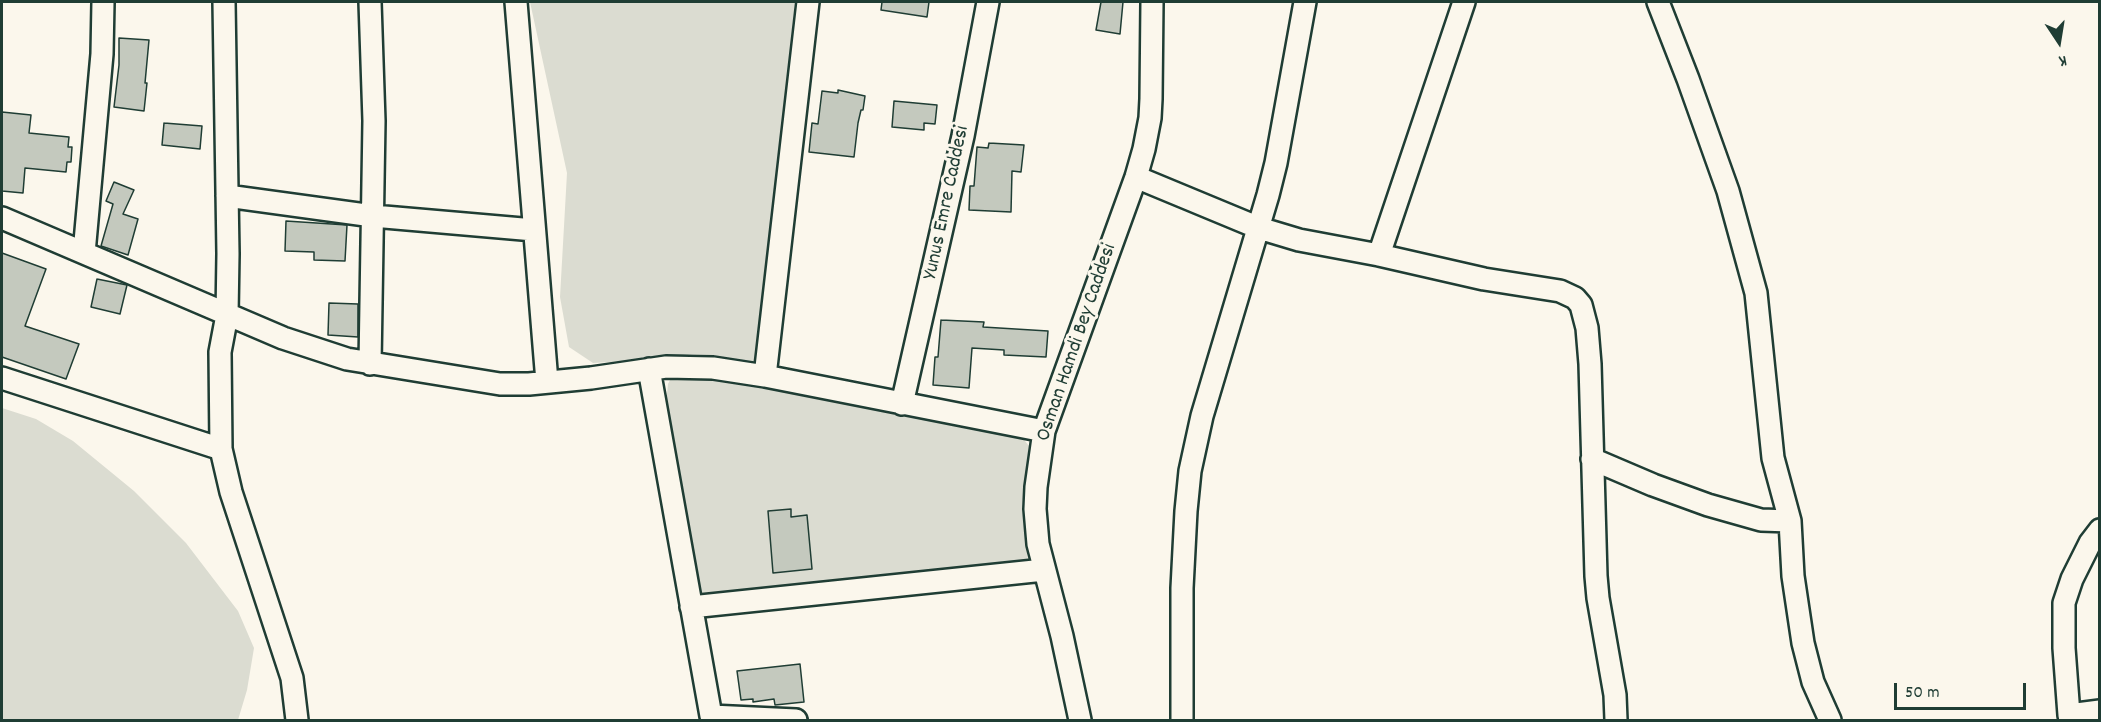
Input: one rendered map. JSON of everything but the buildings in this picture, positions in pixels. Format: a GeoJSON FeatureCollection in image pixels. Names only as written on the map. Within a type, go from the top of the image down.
{"type":"FeatureCollection","features":[{"type":"Feature","properties":{"kind":"street"},"geometry":{"type":"LineString","coordinates":[[84,253],[98,98],[103,2]]}},
{"type":"Feature","properties":{"kind":"street"},"geometry":{"type":"LineString","coordinates":[[224,2],[227,315],[220,352],[221,449],[231,492],[292,678],[297,720]]}},
{"type":"Feature","properties":{"kind":"street"},"geometry":{"type":"LineString","coordinates":[[370,2],[374,122],[370,364]]}},
{"type":"Feature","properties":{"kind":"street"},"geometry":{"type":"LineString","coordinates":[[516,2],[547,382]]}},
{"type":"Feature","properties":{"kind":"street"},"geometry":{"type":"LineString","coordinates":[[765,376],[808,2]]}},
{"type":"Feature","properties":{"kind":"street","name":"Yunus Emre Caddesi"},"geometry":{"type":"LineString","coordinates":[[902,404],[961,147],[988,2]]}},
{"type":"Feature","properties":{"kind":"street","name":"Osman Hamdi Bey Caddesi"},"geometry":{"type":"LineString","coordinates":[[1080,720],[1062,636],[1044,570],[1037,536],[1035,509],[1044,431],[1136,177],[1150,118],[1152,2]]}},
{"type":"Feature","properties":{"kind":"street"},"geometry":{"type":"LineString","coordinates":[[1182,720],[1182,588],[1190,471],[1202,416],[1275,163],[1305,2]]}},
{"type":"Feature","properties":{"kind":"street"},"geometry":{"type":"LineString","coordinates":[[1379,255],[1464,2]]}},
{"type":"Feature","properties":{"kind":"street"},"geometry":{"type":"LineString","coordinates":[[1658,2],[1728,191],[1756,294],[1773,458],[1790,521],[1794,576],[1803,643],[1814,682],[1830,720]]}},
{"type":"Feature","properties":{"kind":"street"},"geometry":{"type":"LineString","coordinates":[[1136,177],[1258,228],[1299,240],[1379,255],[1484,279],[1560,291],[1575,298],[1581,305],[1587,328],[1598,598],[1613,675],[1616,720]]}},
{"type":"Feature","properties":{"kind":"street"},"geometry":{"type":"LineString","coordinates":[[227,196],[373,216],[534,230]]}},
{"type":"Feature","properties":{"kind":"street"},"geometry":{"type":"LineString","coordinates":[[2,218],[227,315],[312,348],[370,364],[490,383],[547,382],[690,366],[765,376],[1044,431]]}},
{"type":"Feature","properties":{"kind":"street"},"geometry":{"type":"LineString","coordinates":[[650,369],[711,716],[796,720]]}},
{"type":"Feature","properties":{"kind":"street"},"geometry":{"type":"LineString","coordinates":[[2,378],[221,449]]}},
{"type":"Feature","properties":{"kind":"street"},"geometry":{"type":"LineString","coordinates":[[1592,459],[1708,505],[1761,520],[1790,521]]}},
{"type":"Feature","properties":{"kind":"street"},"geometry":{"type":"LineString","coordinates":[[2100,530],[2090,543],[2072,579],[2064,603],[2064,648],[2069,718],[2100,711]]}},
{"type":"Feature","properties":{"kind":"street"},"geometry":{"type":"LineString","coordinates":[[691,606],[1044,570]]}},
{"type":"Feature","properties":{"kind":"shaded area"},"geometry":{"type":"Polygon","coordinates":[[[530,2],[795,2],[758,353],[754,367],[713,355],[692,354],[593,363],[569,347],[560,297],[567,173],[530,2]]]}},
{"type":"Feature","properties":{"kind":"shaded area"},"geometry":{"type":"Polygon","coordinates":[[[671,378],[781,387],[1021,436],[1029,446],[1022,507],[1028,561],[699,596],[666,403],[671,378]]]}},
{"type":"Feature","properties":{"kind":"shaded area"},"geometry":{"type":"Polygon","coordinates":[[[2,408],[36,419],[73,441],[134,491],[186,543],[238,611],[254,648],[247,690],[238,720],[2,720],[2,408]]]}}]}
